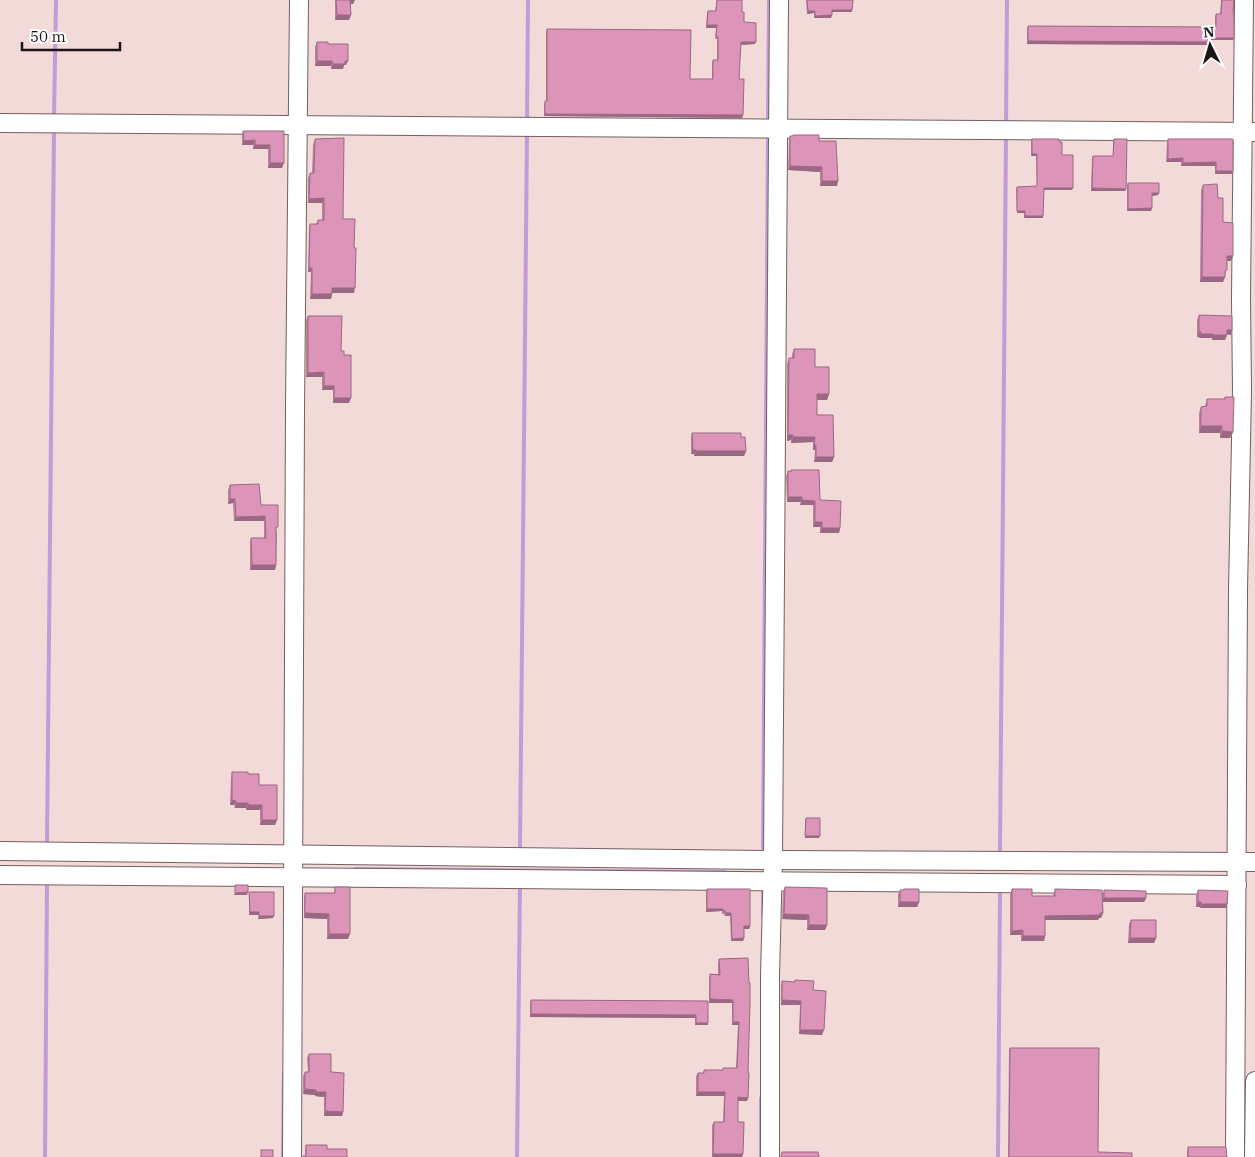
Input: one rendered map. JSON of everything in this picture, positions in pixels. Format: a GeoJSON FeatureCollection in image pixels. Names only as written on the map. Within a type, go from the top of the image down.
{"type":"FeatureCollection","features":[{"type":"Feature","properties":{"kind":"street"},"geometry":{"type":"LineString","coordinates":[[292,1157],[295,418],[293,124],[299,0]]}},
{"type":"Feature","properties":{"kind":"street"},"geometry":{"type":"LineString","coordinates":[[770,1157],[769,874],[772,129],[779,0]]}},
{"type":"Feature","properties":{"kind":"street"},"geometry":{"type":"LineString","coordinates":[[1235,1157],[1241,355],[1250,132],[1244,0]]}},
{"type":"Feature","properties":{"kind":"street"},"geometry":{"type":"LineString","coordinates":[[0,123],[1250,132]]}},
{"type":"Feature","properties":{"kind":"street"},"geometry":{"type":"LineString","coordinates":[[0,851],[54,865],[293,867],[523,873],[769,874]]}},
{"type":"Feature","properties":{"kind":"street"},"geometry":{"type":"LineString","coordinates":[[0,875],[54,865],[293,867],[523,873],[769,874],[1007,873],[1255,862]]}},
{"type":"Feature","properties":{"kind":"street"},"geometry":{"type":"LineString","coordinates":[[1007,873],[1237,885]]}},
{"type":"Feature","properties":{"kind":"street"},"geometry":{"type":"LineString","coordinates":[[1254,1157],[1255,1081]]}},
{"type":"Feature","properties":{"kind":"building"},"geometry":{"type":"Polygon","coordinates":[[[336,0],[350,0],[351,15],[337,15],[336,0]]]}},
{"type":"Feature","properties":{"kind":"building"},"geometry":{"type":"Polygon","coordinates":[[[717,0],[742,0],[744,22],[756,23],[756,42],[741,42],[739,79],[744,79],[743,115],[545,114],[545,101],[547,101],[547,29],[691,30],[690,79],[713,79],[713,60],[718,60],[717,25],[707,25],[708,11],[716,11],[717,0]]]}},
{"type":"Feature","properties":{"kind":"building"},"geometry":{"type":"Polygon","coordinates":[[[807,0],[853,0],[852,10],[832,10],[832,15],[815,16],[815,11],[808,11],[807,0]]]}},
{"type":"Feature","properties":{"kind":"building"},"geometry":{"type":"Polygon","coordinates":[[[1222,0],[1234,0],[1234,38],[1208,38],[1208,42],[1028,41],[1028,26],[1216,27],[1216,14],[1221,14],[1222,0]]]}},
{"type":"Feature","properties":{"kind":"building"},"geometry":{"type":"Polygon","coordinates":[[[317,42],[348,44],[348,61],[345,61],[345,64],[333,64],[332,61],[317,61],[317,42]]]}},
{"type":"Feature","properties":{"kind":"building"},"geometry":{"type":"Polygon","coordinates":[[[243,131],[284,131],[284,163],[270,163],[270,145],[255,145],[255,140],[244,141],[243,131]]]}},
{"type":"Feature","properties":{"kind":"building"},"geometry":{"type":"Polygon","coordinates":[[[819,135],[819,141],[836,141],[838,181],[822,181],[822,167],[790,166],[790,136],[819,135]]]}},
{"type":"Feature","properties":{"kind":"building"},"geometry":{"type":"Polygon","coordinates":[[[344,138],[343,219],[355,219],[355,288],[332,288],[332,294],[312,294],[312,268],[309,268],[310,224],[318,224],[318,220],[324,220],[324,198],[309,199],[310,173],[314,173],[315,139],[344,138]]]}},
{"type":"Feature","properties":{"kind":"building"},"geometry":{"type":"Polygon","coordinates":[[[1032,139],[1059,139],[1059,142],[1062,142],[1062,155],[1073,155],[1073,188],[1044,188],[1043,216],[1025,216],[1025,211],[1017,211],[1017,187],[1037,186],[1037,154],[1032,154],[1032,139]]]}},
{"type":"Feature","properties":{"kind":"building"},"geometry":{"type":"Polygon","coordinates":[[[1114,139],[1127,139],[1126,189],[1092,188],[1093,156],[1113,156],[1114,139]]]}},
{"type":"Feature","properties":{"kind":"building"},"geometry":{"type":"Polygon","coordinates":[[[1168,139],[1233,139],[1233,171],[1216,171],[1216,162],[1183,163],[1183,158],[1168,159],[1168,139]]]}},
{"type":"Feature","properties":{"kind":"building"},"geometry":{"type":"Polygon","coordinates":[[[1128,183],[1159,183],[1159,193],[1152,193],[1152,208],[1128,209],[1128,183]]]}},
{"type":"Feature","properties":{"kind":"building"},"geometry":{"type":"Polygon","coordinates":[[[1217,184],[1218,198],[1223,198],[1223,222],[1233,223],[1233,256],[1227,256],[1225,277],[1202,277],[1203,185],[1217,184]]]}},
{"type":"Feature","properties":{"kind":"building"},"geometry":{"type":"Polygon","coordinates":[[[1199,315],[1232,316],[1232,330],[1227,330],[1227,335],[1201,334],[1199,332],[1199,315]]]}},
{"type":"Feature","properties":{"kind":"building"},"geometry":{"type":"Polygon","coordinates":[[[308,316],[342,316],[341,351],[344,351],[344,355],[351,355],[351,398],[334,398],[334,386],[324,386],[324,372],[308,373],[308,316]]]}},
{"type":"Feature","properties":{"kind":"building"},"geometry":{"type":"Polygon","coordinates":[[[794,349],[815,349],[815,367],[829,367],[829,394],[817,394],[817,415],[833,415],[834,457],[816,457],[815,437],[793,437],[793,435],[788,435],[789,358],[794,358],[794,349]]]}},
{"type":"Feature","properties":{"kind":"building"},"geometry":{"type":"Polygon","coordinates":[[[1225,397],[1234,397],[1233,432],[1222,431],[1222,426],[1201,426],[1201,407],[1207,406],[1207,399],[1225,399],[1225,397]]]}},
{"type":"Feature","properties":{"kind":"building"},"geometry":{"type":"Polygon","coordinates":[[[692,433],[741,433],[741,437],[745,437],[746,451],[693,450],[692,433]]]}},
{"type":"Feature","properties":{"kind":"building"},"geometry":{"type":"Polygon","coordinates":[[[819,470],[820,500],[841,501],[840,528],[822,528],[822,522],[815,522],[815,501],[802,500],[802,497],[788,497],[788,471],[819,470]]]}},
{"type":"Feature","properties":{"kind":"building"},"geometry":{"type":"Polygon","coordinates":[[[259,484],[261,505],[278,505],[276,565],[252,565],[251,538],[266,538],[265,516],[236,517],[235,499],[230,499],[230,485],[259,484]]]}},
{"type":"Feature","properties":{"kind":"building"},"geometry":{"type":"Polygon","coordinates":[[[232,772],[259,774],[259,785],[277,785],[277,820],[262,820],[262,805],[236,803],[236,801],[232,800],[232,772]]]}},
{"type":"Feature","properties":{"kind":"building"},"geometry":{"type":"Polygon","coordinates":[[[806,818],[820,818],[820,836],[805,836],[806,818]]]}},
{"type":"Feature","properties":{"kind":"building"},"geometry":{"type":"Polygon","coordinates":[[[235,885],[248,885],[248,892],[235,893],[235,885]]]}},
{"type":"Feature","properties":{"kind":"building"},"geometry":{"type":"Polygon","coordinates":[[[335,887],[350,887],[350,934],[329,934],[329,914],[305,913],[305,893],[335,893],[335,887]]]}},
{"type":"Feature","properties":{"kind":"building"},"geometry":{"type":"Polygon","coordinates":[[[785,887],[827,888],[827,925],[809,925],[809,915],[784,914],[785,887]]]}},
{"type":"Feature","properties":{"kind":"building"},"geometry":{"type":"Polygon","coordinates":[[[707,889],[750,889],[750,926],[744,926],[744,938],[732,939],[731,913],[726,913],[723,909],[707,909],[707,889]]]}},
{"type":"Feature","properties":{"kind":"building"},"geometry":{"type":"Polygon","coordinates":[[[919,889],[919,902],[900,902],[900,890],[919,889]]]}},
{"type":"Feature","properties":{"kind":"building"},"geometry":{"type":"Polygon","coordinates":[[[1012,889],[1032,889],[1032,896],[1055,896],[1055,889],[1102,890],[1103,913],[1100,913],[1100,915],[1045,916],[1045,936],[1023,936],[1023,930],[1012,931],[1012,889]]]}},
{"type":"Feature","properties":{"kind":"building"},"geometry":{"type":"Polygon","coordinates":[[[1104,890],[1146,891],[1146,898],[1104,898],[1104,890]]]}},
{"type":"Feature","properties":{"kind":"building"},"geometry":{"type":"Polygon","coordinates":[[[1198,890],[1228,891],[1227,904],[1201,904],[1201,902],[1198,902],[1198,890]]]}},
{"type":"Feature","properties":{"kind":"building"},"geometry":{"type":"Polygon","coordinates":[[[249,892],[274,892],[274,916],[259,916],[259,912],[250,912],[249,892]]]}},
{"type":"Feature","properties":{"kind":"building"},"geometry":{"type":"Polygon","coordinates":[[[1131,920],[1156,920],[1156,938],[1130,938],[1131,920]]]}},
{"type":"Feature","properties":{"kind":"building"},"geometry":{"type":"Polygon","coordinates":[[[748,958],[750,1003],[748,1098],[738,1097],[738,1122],[744,1122],[743,1154],[713,1154],[714,1122],[724,1122],[725,1092],[698,1092],[698,1073],[704,1073],[704,1070],[737,1068],[739,1022],[733,1022],[733,1000],[710,999],[710,974],[720,975],[719,959],[748,958]]]}},
{"type":"Feature","properties":{"kind":"building"},"geometry":{"type":"Polygon","coordinates":[[[795,980],[814,981],[813,990],[826,991],[824,1030],[800,1030],[801,1001],[782,1000],[782,981],[795,982],[795,980]]]}},
{"type":"Feature","properties":{"kind":"building"},"geometry":{"type":"Polygon","coordinates":[[[531,1000],[708,1001],[708,1023],[696,1023],[696,1015],[531,1014],[531,1000]]]}},
{"type":"Feature","properties":{"kind":"building"},"geometry":{"type":"Polygon","coordinates":[[[1010,1048],[1099,1048],[1098,1152],[1132,1153],[1132,1157],[1009,1157],[1010,1048]]]}},
{"type":"Feature","properties":{"kind":"building"},"geometry":{"type":"Polygon","coordinates":[[[309,1054],[331,1054],[331,1072],[344,1073],[343,1112],[325,1111],[326,1092],[305,1089],[305,1072],[309,1072],[309,1054]]]}},
{"type":"Feature","properties":{"kind":"building"},"geometry":{"type":"Polygon","coordinates":[[[306,1145],[327,1145],[327,1149],[347,1149],[347,1157],[303,1157],[306,1156],[306,1145]]]}},
{"type":"Feature","properties":{"kind":"building"},"geometry":{"type":"Polygon","coordinates":[[[1188,1147],[1226,1147],[1227,1157],[1188,1157],[1188,1147]]]}},
{"type":"Feature","properties":{"kind":"building"},"geometry":{"type":"Polygon","coordinates":[[[261,1150],[273,1150],[273,1157],[261,1157],[261,1150]]]}},
{"type":"Feature","properties":{"kind":"building"},"geometry":{"type":"Polygon","coordinates":[[[782,1152],[818,1152],[819,1157],[781,1157],[782,1152]]]}},
{"type":"Feature","properties":{"kind":"waterway"},"geometry":{"type":"LineString","coordinates":[[54,118],[56,0]]}},
{"type":"Feature","properties":{"kind":"waterway"},"geometry":{"type":"LineString","coordinates":[[527,122],[528,0]]}},
{"type":"Feature","properties":{"kind":"waterway"},"geometry":{"type":"LineString","coordinates":[[768,123],[769,0]]}},
{"type":"Feature","properties":{"kind":"waterway"},"geometry":{"type":"LineString","coordinates":[[1006,125],[1007,0]]}},
{"type":"Feature","properties":{"kind":"waterway"},"geometry":{"type":"LineString","coordinates":[[47,843],[54,130]]}},
{"type":"Feature","properties":{"kind":"waterway"},"geometry":{"type":"LineString","coordinates":[[763,848],[768,132]]}},
{"type":"Feature","properties":{"kind":"waterway"},"geometry":{"type":"LineString","coordinates":[[520,847],[527,133]]}},
{"type":"Feature","properties":{"kind":"waterway"},"geometry":{"type":"LineString","coordinates":[[1000,850],[1006,135]]}},
{"type":"Feature","properties":{"kind":"waterway"},"geometry":{"type":"LineString","coordinates":[[355,869],[725,872]]}},
{"type":"Feature","properties":{"kind":"waterway"},"geometry":{"type":"LineString","coordinates":[[517,1157],[520,883]]}},
{"type":"Feature","properties":{"kind":"waterway"},"geometry":{"type":"LineString","coordinates":[[45,1157],[47,884]]}},
{"type":"Feature","properties":{"kind":"waterway"},"geometry":{"type":"LineString","coordinates":[[763,885],[763,916]]}},
{"type":"Feature","properties":{"kind":"waterway"},"geometry":{"type":"LineString","coordinates":[[998,1157],[1000,893]]}},
{"type":"Feature","properties":{"kind":"waterway"},"geometry":{"type":"LineString","coordinates":[[283,1157],[284,1074]]}},
{"type":"Feature","properties":{"kind":"waterway"},"geometry":{"type":"LineString","coordinates":[[761,1098],[761,1157]]}}]}
